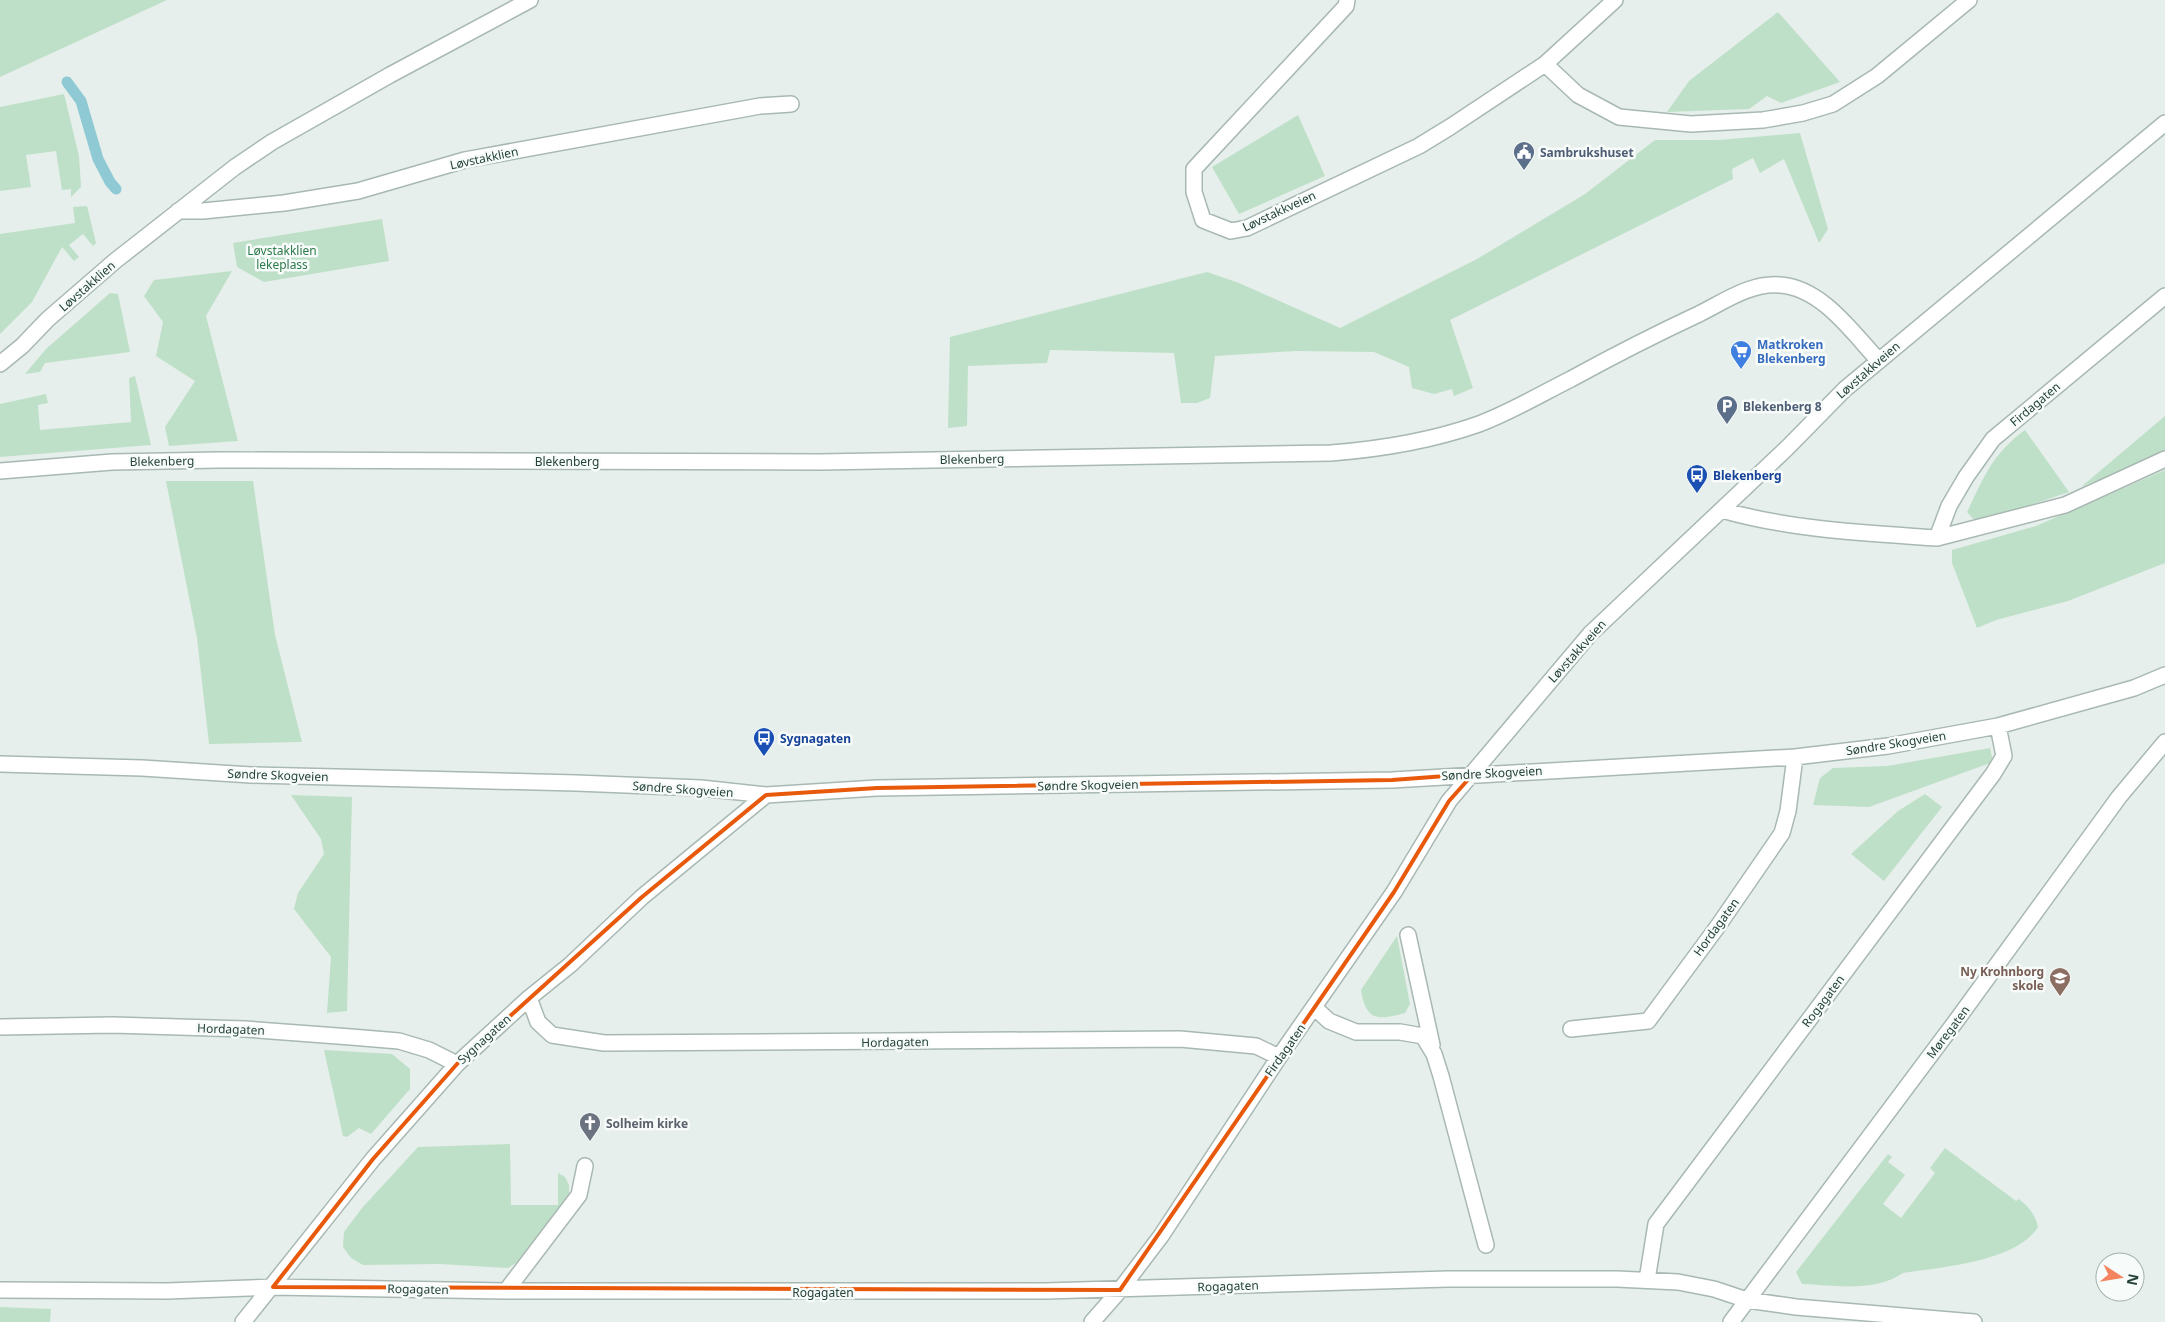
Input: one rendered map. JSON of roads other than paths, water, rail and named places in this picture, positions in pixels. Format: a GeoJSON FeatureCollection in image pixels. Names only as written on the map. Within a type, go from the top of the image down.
{"type":"FeatureCollection","features":[{"type":"Feature","properties":{"kind":"street","name":"Løvstakklien"},"geometry":{"type":"LineString","coordinates":[[0,364],[89,284],[235,167],[272,142],[390,75],[530,0]]}},
{"type":"Feature","properties":{"kind":"street","name":"Løvstakkveien"},"geometry":{"type":"LineString","coordinates":[[1347,0],[1346,6],[1194,168],[1194,192],[1203,220],[1231,231],[1247,228],[1419,146],[1544,64],[1615,0]]}},
{"type":"Feature","properties":{"kind":"street"},"geometry":{"type":"LineString","coordinates":[[1544,64],[1578,95],[1618,117],[1691,124],[1803,114],[1834,104],[1878,76],[1969,0]]}},
{"type":"Feature","properties":{"kind":"street","name":"Løvstakklien"},"geometry":{"type":"LineString","coordinates":[[178,211],[203,211],[284,203],[358,191],[466,160],[760,106],[792,104]]}},
{"type":"Feature","properties":{"kind":"street","name":"Løvstakkveien"},"geometry":{"type":"LineString","coordinates":[[1473,774],[1497,742],[1590,634],[1722,510],[1845,389],[2165,123]]}},
{"type":"Feature","properties":{"kind":"street","name":"Blekenberg"},"geometry":{"type":"LineString","coordinates":[[0,471],[75,464],[172,460],[820,462],[1331,453],[1363,450],[1400,446],[1480,423],[1518,406],[1666,330],[1757,286],[1772,285],[1808,291],[1840,318],[1879,361]]}},
{"type":"Feature","properties":{"kind":"street","name":"Firdagaten"},"geometry":{"type":"LineString","coordinates":[[1937,538],[1949,506],[1966,477],[1993,439],[2165,296]]}},
{"type":"Feature","properties":{"kind":"street"},"geometry":{"type":"LineString","coordinates":[[1722,510],[1831,531],[1937,538],[2065,505],[2165,460]]}},
{"type":"Feature","properties":{"kind":"street","name":"Søndre Skogveien"},"geometry":{"type":"LineString","coordinates":[[0,764],[142,768],[251,775],[576,783],[701,788],[766,794],[887,788],[1392,780],[1795,757],[1888,746],[1998,726],[2134,688],[2165,675]]}},
{"type":"Feature","properties":{"kind":"street","name":"Rogagaten"},"geometry":{"type":"LineString","coordinates":[[1647,1280],[1656,1224],[1993,774],[2004,756],[1998,726]]}},
{"type":"Feature","properties":{"kind":"street","name":"Møregaten"},"geometry":{"type":"LineString","coordinates":[[1731,1322],[1959,1018],[2119,796],[2165,742]]}},
{"type":"Feature","properties":{"kind":"street","name":"Hordagaten"},"geometry":{"type":"LineString","coordinates":[[1571,1029],[1648,1021],[1718,926],[1782,833],[1788,811],[1795,757]]}},
{"type":"Feature","properties":{"kind":"street","name":"Firdagaten"},"geometry":{"type":"LineString","coordinates":[[1092,1322],[1120,1290],[1161,1236],[1279,1057],[1315,1008],[1394,892],[1449,801],[1473,774]]}},
{"type":"Feature","properties":{"kind":"street","name":"Sygnagaten"},"geometry":{"type":"LineString","coordinates":[[243,1322],[374,1159],[457,1064],[529,998],[570,965],[642,897],[766,794]]}},
{"type":"Feature","properties":{"kind":"street"},"geometry":{"type":"LineString","coordinates":[[1408,935],[1434,1054],[1486,1245]]}},
{"type":"Feature","properties":{"kind":"street","name":"Hordagaten"},"geometry":{"type":"LineString","coordinates":[[529,998],[538,1022],[552,1035],[604,1043],[1180,1039],[1256,1046],[1279,1057]]}},
{"type":"Feature","properties":{"kind":"street"},"geometry":{"type":"LineString","coordinates":[[1315,1008],[1329,1021],[1356,1032],[1400,1032],[1423,1036],[1434,1054]]}},
{"type":"Feature","properties":{"kind":"street","name":"Hordagaten"},"geometry":{"type":"LineString","coordinates":[[0,1027],[122,1026],[245,1029],[351,1036],[399,1041],[429,1050],[457,1064]]}},
{"type":"Feature","properties":{"kind":"street"},"geometry":{"type":"LineString","coordinates":[[506,1291],[579,1195],[585,1166]]}},
{"type":"Feature","properties":{"kind":"street","name":"Rogagaten"},"geometry":{"type":"LineString","coordinates":[[0,1290],[168,1291],[273,1287],[506,1291],[1120,1290],[1448,1279],[1496,1280],[1536,1278],[1647,1280],[1714,1289],[1747,1300],[1796,1307],[1974,1322]]}},
{"type":"Feature","properties":{"kind":"waterway"},"geometry":{"type":"LineString","coordinates":[[67,82],[81,101],[98,159],[110,182],[116,189]]}},
{"type":"Feature","properties":{"kind":"place","name":"Sambrukshuset"},"geometry":{"type":"Point","coordinates":[1524,171]}},
{"type":"Feature","properties":{"kind":"place","name":"Matkroken Blekenberg"},"geometry":{"type":"Point","coordinates":[1741,370]}},
{"type":"Feature","properties":{"kind":"place","name":"Blekenberg 8"},"geometry":{"type":"Point","coordinates":[1727,425]}},
{"type":"Feature","properties":{"kind":"place","name":"Blekenberg"},"geometry":{"type":"Point","coordinates":[1697,494]}},
{"type":"Feature","properties":{"kind":"place","name":"Sygnagaten"},"geometry":{"type":"Point","coordinates":[764,757]}},
{"type":"Feature","properties":{"kind":"place","name":"Ny Krohnborg skole"},"geometry":{"type":"Point","coordinates":[2060,997]}},
{"type":"Feature","properties":{"kind":"place","name":"Solheim kirke"},"geometry":{"type":"Point","coordinates":[590,1142]}},
{"type":"Feature","properties":{"kind":"park label","name":"Løvstakklien lekeplass"},"geometry":{"type":"Point","coordinates":[282,257]}}]}
